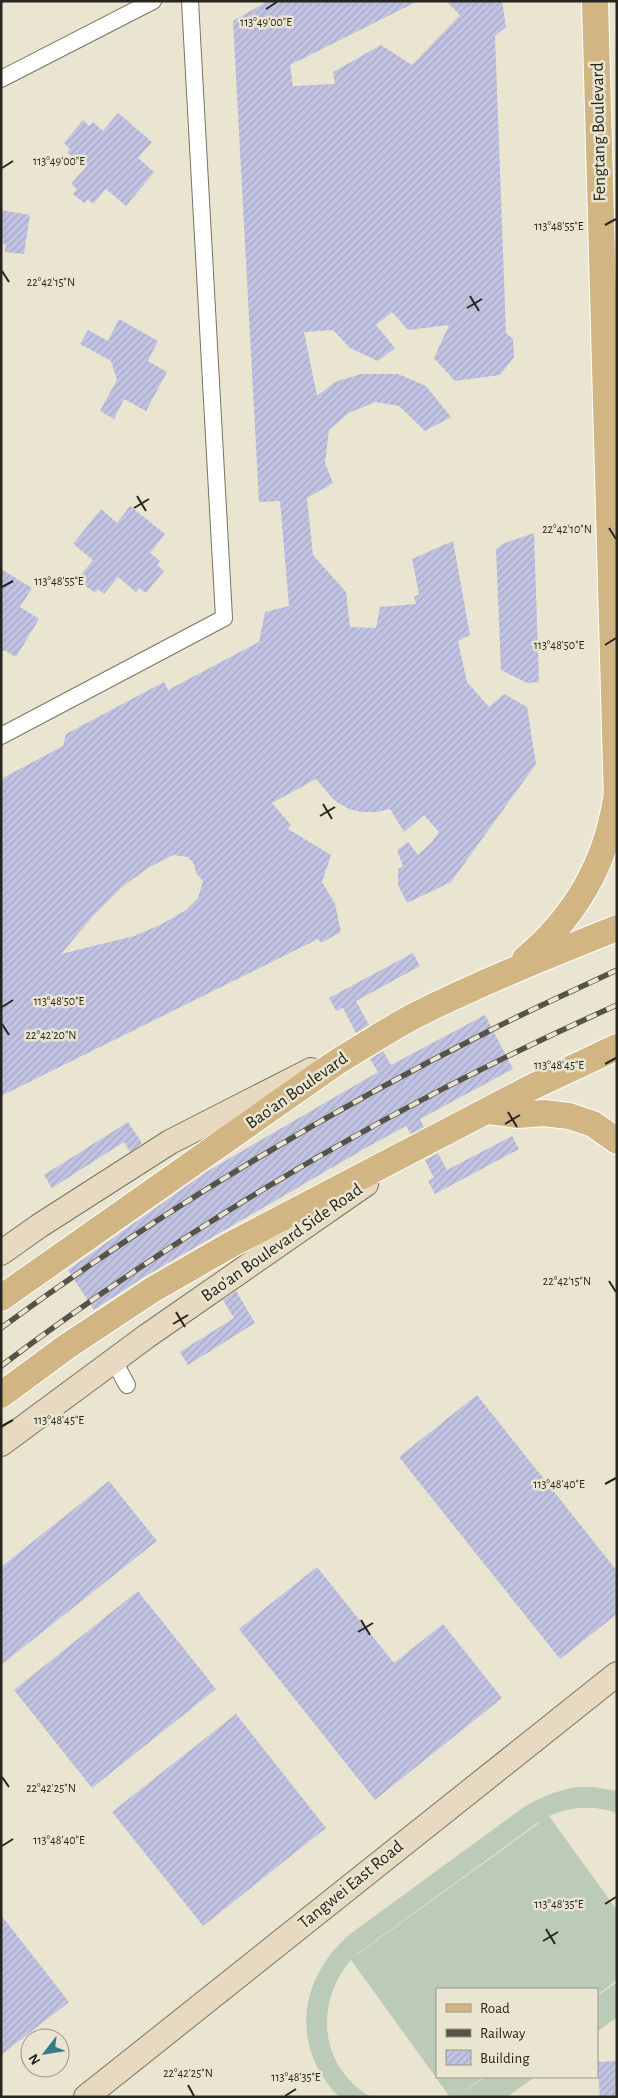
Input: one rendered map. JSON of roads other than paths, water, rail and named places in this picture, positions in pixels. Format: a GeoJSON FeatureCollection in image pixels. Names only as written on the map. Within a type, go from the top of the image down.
{"type":"FeatureCollection","features":[{"type":"Feature","properties":{"kind":"main road","name":"Fengtang Boulevard"},"geometry":{"type":"LineString","coordinates":[[595,1],[617,803]]}},
{"type":"Feature","properties":{"kind":"main road"},"geometry":{"type":"LineString","coordinates":[[505,973],[529,956],[548,937],[584,891],[602,856],[608,839],[616,798]]}},
{"type":"Feature","properties":{"kind":"main road","name":"Bao'an Boulevard"},"geometry":{"type":"LineString","coordinates":[[1,1298],[334,1064],[377,1037],[418,1014],[505,973],[617,928]]}},
{"type":"Feature","properties":{"kind":"main road"},"geometry":{"type":"LineString","coordinates":[[1,1254],[39,1226],[170,1142],[377,1037]]}},
{"type":"Feature","properties":{"kind":"main road"},"geometry":{"type":"LineString","coordinates":[[1,1395],[66,1347],[152,1290],[230,1245],[488,1111],[617,1047]]}},
{"type":"Feature","properties":{"kind":"main road"},"geometry":{"type":"LineString","coordinates":[[488,1111],[518,1115],[544,1113],[568,1116],[593,1124],[617,1141]]}},
{"type":"Feature","properties":{"kind":"main road","name":"Bao'an Boulevard Side Road"},"geometry":{"type":"LineString","coordinates":[[1,1444],[114,1361],[417,1149]]}},
{"type":"Feature","properties":{"kind":"main road","name":"Tangwei East Road"},"geometry":{"type":"LineString","coordinates":[[86,2097],[617,1674]]}},
{"type":"Feature","properties":{"kind":"street"},"geometry":{"type":"LineString","coordinates":[[1,79],[153,1]]}},
{"type":"Feature","properties":{"kind":"street"},"geometry":{"type":"LineString","coordinates":[[1,736],[224,618],[190,1]]}},
{"type":"Feature","properties":{"kind":"street"},"geometry":{"type":"LineString","coordinates":[[114,1361],[127,1385]]}},
{"type":"Feature","properties":{"kind":"railway"},"geometry":{"type":"LineString","coordinates":[[1,1328],[118,1246],[301,1132],[491,1030],[617,970]]}},
{"type":"Feature","properties":{"kind":"railway"},"geometry":{"type":"LineString","coordinates":[[1,1366],[73,1313],[147,1263],[299,1168],[456,1082],[536,1042],[617,1005]]}}]}
